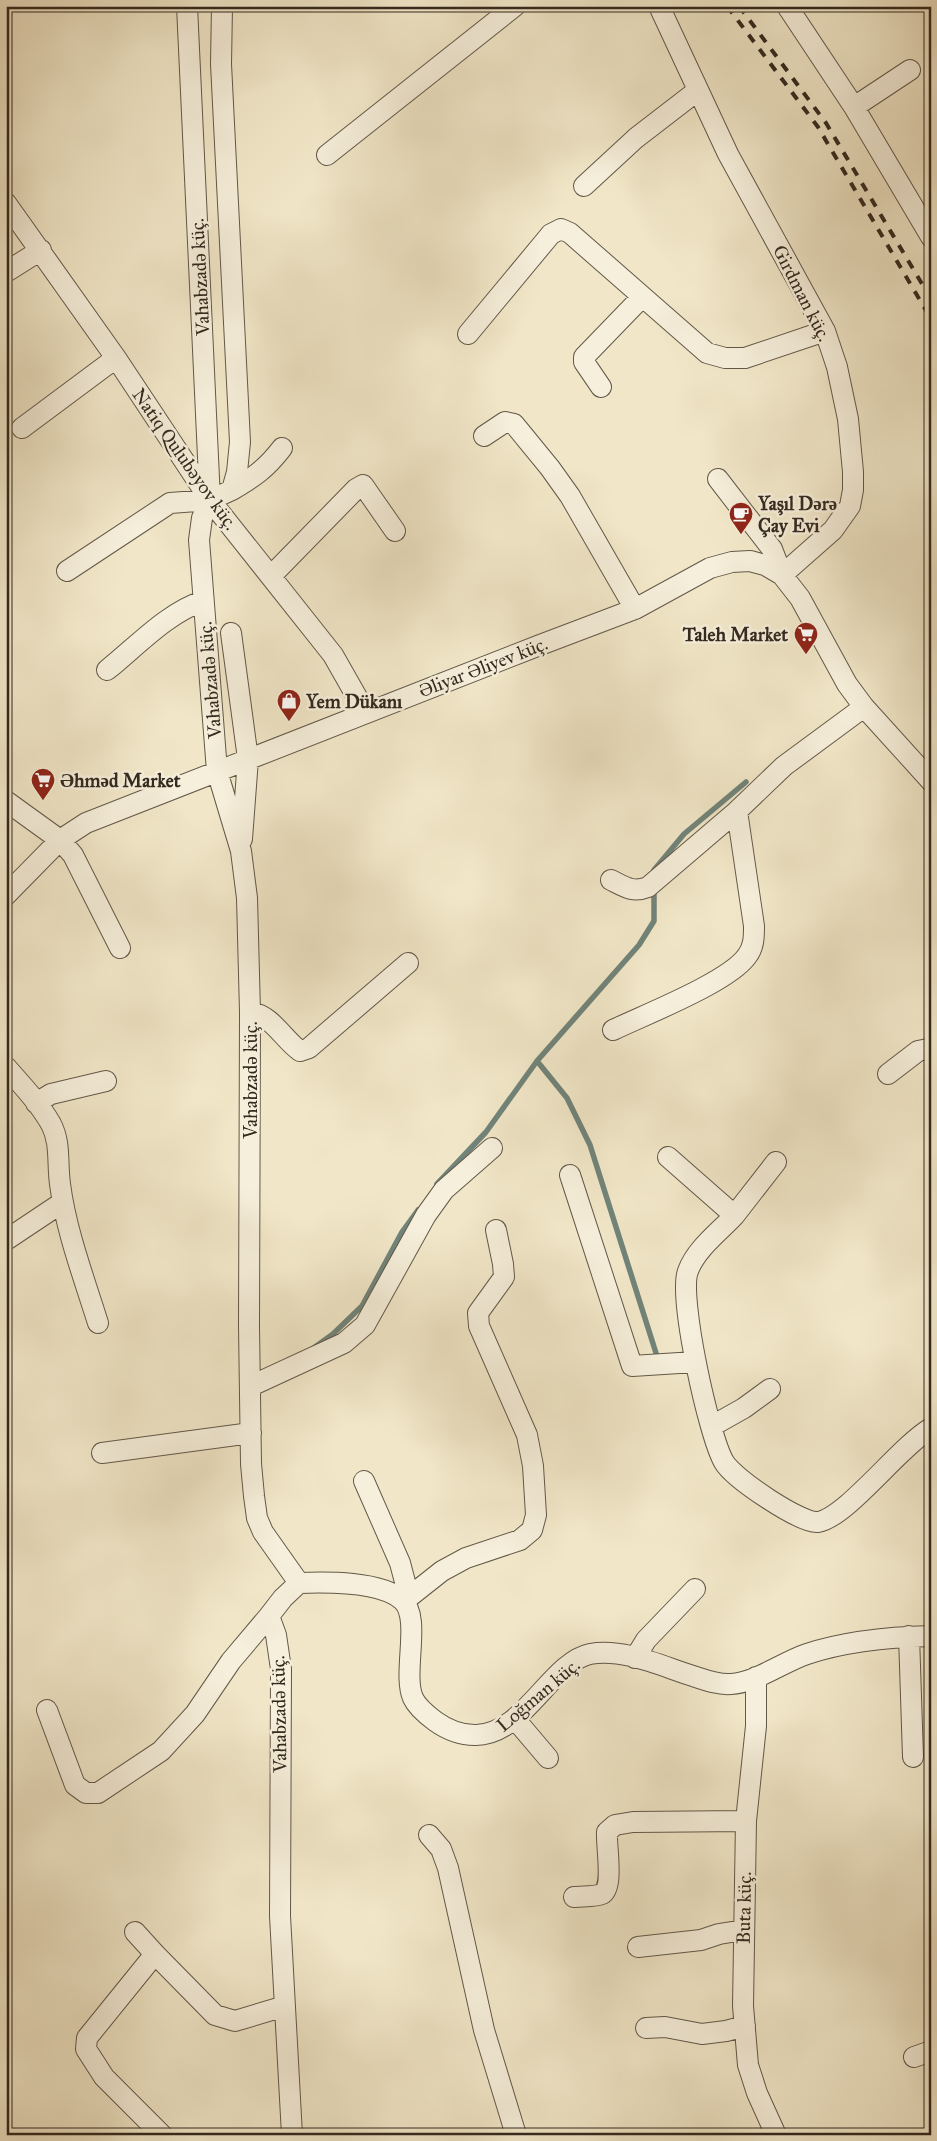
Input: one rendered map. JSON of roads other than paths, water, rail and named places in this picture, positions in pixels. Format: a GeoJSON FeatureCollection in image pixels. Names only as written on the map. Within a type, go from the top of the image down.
{"type":"FeatureCollection","features":[{"type":"Feature","properties":{"kind":"street","name":"Vahabzadə küç."},"geometry":{"type":"LineString","coordinates":[[187,6],[210,500],[202,518],[200,540],[203,601],[217,772],[241,851],[247,898],[250,1012],[249,1326],[251,1464],[257,1518],[263,1532],[299,1583]]}},
{"type":"Feature","properties":{"kind":"street"},"geometry":{"type":"LineString","coordinates":[[222,6],[221,64],[240,442],[237,472],[232,490]]}},
{"type":"Feature","properties":{"kind":"street"},"geometry":{"type":"LineString","coordinates":[[327,155],[515,6]]}},
{"type":"Feature","properties":{"kind":"street","name":"Girdman küç."},"geometry":{"type":"LineString","coordinates":[[658,6],[728,154],[825,331],[837,367],[848,419],[854,490],[850,506],[833,530],[782,576]]}},
{"type":"Feature","properties":{"kind":"street"},"geometry":{"type":"LineString","coordinates":[[787,6],[925,214],[931,238]]}},
{"type":"Feature","properties":{"kind":"street"},"geometry":{"type":"LineString","coordinates":[[854,107],[910,70]]}},
{"type":"Feature","properties":{"kind":"street"},"geometry":{"type":"LineString","coordinates":[[584,186],[636,138],[697,91]]}},
{"type":"Feature","properties":{"kind":"street","name":"Natiq Qulubəyov küç."},"geometry":{"type":"LineString","coordinates":[[6,203],[116,358],[210,500],[333,655],[366,713]]}},
{"type":"Feature","properties":{"kind":"street"},"geometry":{"type":"LineString","coordinates":[[468,334],[551,234],[561,229],[570,233],[707,353],[725,358],[744,358],[825,331]]}},
{"type":"Feature","properties":{"kind":"street"},"geometry":{"type":"LineString","coordinates":[[6,272],[40,250]]}},
{"type":"Feature","properties":{"kind":"street"},"geometry":{"type":"LineString","coordinates":[[601,387],[584,362],[584,357],[642,297]]}},
{"type":"Feature","properties":{"kind":"street"},"geometry":{"type":"LineString","coordinates":[[22,428],[116,358]]}},
{"type":"Feature","properties":{"kind":"street"},"geometry":{"type":"LineString","coordinates":[[484,436],[505,422],[514,424],[570,496],[635,609]]}},
{"type":"Feature","properties":{"kind":"street"},"geometry":{"type":"LineString","coordinates":[[67,571],[170,503],[210,500],[225,495],[257,476],[269,465],[282,448]]}},
{"type":"Feature","properties":{"kind":"street"},"geometry":{"type":"LineString","coordinates":[[718,479],[772,549],[782,576],[800,598],[839,671],[864,707],[931,782]]}},
{"type":"Feature","properties":{"kind":"street"},"geometry":{"type":"LineString","coordinates":[[271,576],[362,484],[396,531]]}},
{"type":"Feature","properties":{"kind":"street","name":"Əliyar Əliyev küç."},"geometry":{"type":"LineString","coordinates":[[6,895],[60,840],[86,823],[635,609],[710,568],[732,562],[750,561],[765,565],[782,576]]}},
{"type":"Feature","properties":{"kind":"street"},"geometry":{"type":"LineString","coordinates":[[107,670],[169,619],[189,606],[203,601]]}},
{"type":"Feature","properties":{"kind":"street"},"geometry":{"type":"LineString","coordinates":[[231,633],[248,759],[241,851]]}},
{"type":"Feature","properties":{"kind":"street"},"geometry":{"type":"LineString","coordinates":[[611,880],[630,890],[638,891],[648,887],[737,811],[784,766],[864,707]]}},
{"type":"Feature","properties":{"kind":"street"},"geometry":{"type":"LineString","coordinates":[[6,801],[60,840],[73,855],[120,948]]}},
{"type":"Feature","properties":{"kind":"street"},"geometry":{"type":"LineString","coordinates":[[613,1030],[709,984],[736,967],[747,956],[753,944],[754,926],[737,811]]}},
{"type":"Feature","properties":{"kind":"street"},"geometry":{"type":"LineString","coordinates":[[250,1012],[259,1014],[269,1021],[290,1044],[300,1051],[309,1048],[408,963]]}},
{"type":"Feature","properties":{"kind":"street"},"geometry":{"type":"LineString","coordinates":[[888,1074],[918,1052],[928,1049],[931,1051]]}},
{"type":"Feature","properties":{"kind":"street"},"geometry":{"type":"LineString","coordinates":[[6,1067],[36,1103],[51,1125],[58,1147],[59,1183],[98,1324]]}},
{"type":"Feature","properties":{"kind":"street"},"geometry":{"type":"LineString","coordinates":[[36,1103],[51,1094],[106,1082]]}},
{"type":"Feature","properties":{"kind":"street"},"geometry":{"type":"LineString","coordinates":[[250,1386],[344,1343],[365,1325],[426,1215],[444,1190],[492,1148]]}},
{"type":"Feature","properties":{"kind":"street"},"geometry":{"type":"LineString","coordinates":[[668,1157],[734,1215]]}},
{"type":"Feature","properties":{"kind":"street"},"geometry":{"type":"LineString","coordinates":[[776,1162],[734,1215],[699,1253],[688,1270],[684,1284],[695,1362],[724,1463],[738,1479],[802,1519],[816,1522],[827,1519],[842,1509],[902,1451],[931,1428]]}},
{"type":"Feature","properties":{"kind":"street"},"geometry":{"type":"LineString","coordinates":[[570,1175],[632,1366],[695,1362]]}},
{"type":"Feature","properties":{"kind":"street"},"geometry":{"type":"LineString","coordinates":[[6,1240],[64,1202]]}},
{"type":"Feature","properties":{"kind":"street"},"geometry":{"type":"LineString","coordinates":[[47,1710],[74,1785],[86,1793],[98,1793],[161,1750],[195,1714],[231,1661],[283,1598],[299,1583],[375,1588],[392,1593],[404,1601],[442,1571],[466,1558],[520,1540],[532,1530],[536,1515],[534,1466],[527,1435],[479,1326],[478,1313],[504,1277],[496,1230]]}},
{"type":"Feature","properties":{"kind":"street"},"geometry":{"type":"LineString","coordinates":[[712,1426],[744,1408],[770,1388]]}},
{"type":"Feature","properties":{"kind":"street"},"geometry":{"type":"LineString","coordinates":[[102,1453],[251,1433]]}},
{"type":"Feature","properties":{"kind":"street","name":"Loğman küç."},"geometry":{"type":"LineString","coordinates":[[364,1481],[400,1563],[405,1582],[404,1601],[411,1619],[409,1683],[414,1700],[426,1714],[443,1727],[460,1733],[475,1736],[492,1733],[515,1719],[576,1659],[589,1654],[609,1653],[635,1658],[713,1683],[731,1684],[756,1677],[809,1653],[878,1639],[931,1636]]}},
{"type":"Feature","properties":{"kind":"street"},"geometry":{"type":"LineString","coordinates":[[635,1658],[646,1640],[696,1589]]}},
{"type":"Feature","properties":{"kind":"street","name":"Vahabzadə küç."},"geometry":{"type":"LineString","coordinates":[[269,1616],[276,1635],[281,1670],[280,1916],[292,2135]]}},
{"type":"Feature","properties":{"kind":"street"},"geometry":{"type":"LineString","coordinates":[[909,1636],[913,1757]]}},
{"type":"Feature","properties":{"kind":"street","name":"Buta küç."},"geometry":{"type":"LineString","coordinates":[[756,1677],[756,1726],[746,1820],[745,2026],[748,2065],[757,2093],[776,2135]]}},
{"type":"Feature","properties":{"kind":"street"},"geometry":{"type":"LineString","coordinates":[[515,1719],[548,1758]]}},
{"type":"Feature","properties":{"kind":"street"},"geometry":{"type":"LineString","coordinates":[[574,1897],[601,1894],[607,1889],[609,1880],[607,1832],[615,1825],[632,1822],[746,1820]]}},
{"type":"Feature","properties":{"kind":"street"},"geometry":{"type":"LineString","coordinates":[[429,1835],[441,1849],[448,1868],[484,2030],[516,2135]]}},
{"type":"Feature","properties":{"kind":"street"},"geometry":{"type":"LineString","coordinates":[[638,1947],[701,1940],[719,1934],[744,1930]]}},
{"type":"Feature","properties":{"kind":"street"},"geometry":{"type":"LineString","coordinates":[[135,1932],[215,2015],[235,2021],[285,2006]]}},
{"type":"Feature","properties":{"kind":"street"},"geometry":{"type":"LineString","coordinates":[[155,1954],[87,2038],[86,2049],[104,2077],[156,2133]]}},
{"type":"Feature","properties":{"kind":"street"},"geometry":{"type":"LineString","coordinates":[[646,2028],[665,2027],[702,2034],[726,2032],[745,2026]]}},
{"type":"Feature","properties":{"kind":"waterway"},"geometry":{"type":"LineString","coordinates":[[654,870],[684,834],[746,782]]}},
{"type":"Feature","properties":{"kind":"waterway"},"geometry":{"type":"LineString","coordinates":[[437,1184],[486,1132],[537,1061],[639,945],[654,921],[654,890]]}},
{"type":"Feature","properties":{"kind":"waterway"},"geometry":{"type":"LineString","coordinates":[[537,1061],[567,1098],[590,1145],[656,1353]]}},
{"type":"Feature","properties":{"kind":"waterway"},"geometry":{"type":"LineString","coordinates":[[315,1347],[333,1334],[362,1306],[402,1232],[418,1210]]}},
{"type":"Feature","properties":{"kind":"railway"},"geometry":{"type":"LineString","coordinates":[[727,6],[818,127],[931,319]]}},
{"type":"Feature","properties":{"kind":"railway"},"geometry":{"type":"LineString","coordinates":[[739,6],[826,123],[931,299]]}},
{"type":"Feature","properties":{"kind":"place","name":"Yaşıl Dərə Çay Evi"},"geometry":{"type":"Point","coordinates":[741,535]}},
{"type":"Feature","properties":{"kind":"place","name":"Taleh Market"},"geometry":{"type":"Point","coordinates":[806,655]}},
{"type":"Feature","properties":{"kind":"place","name":"Yem Dükanı"},"geometry":{"type":"Point","coordinates":[289,722]}},
{"type":"Feature","properties":{"kind":"place","name":"Əhməd Market"},"geometry":{"type":"Point","coordinates":[43,801]}}]}
